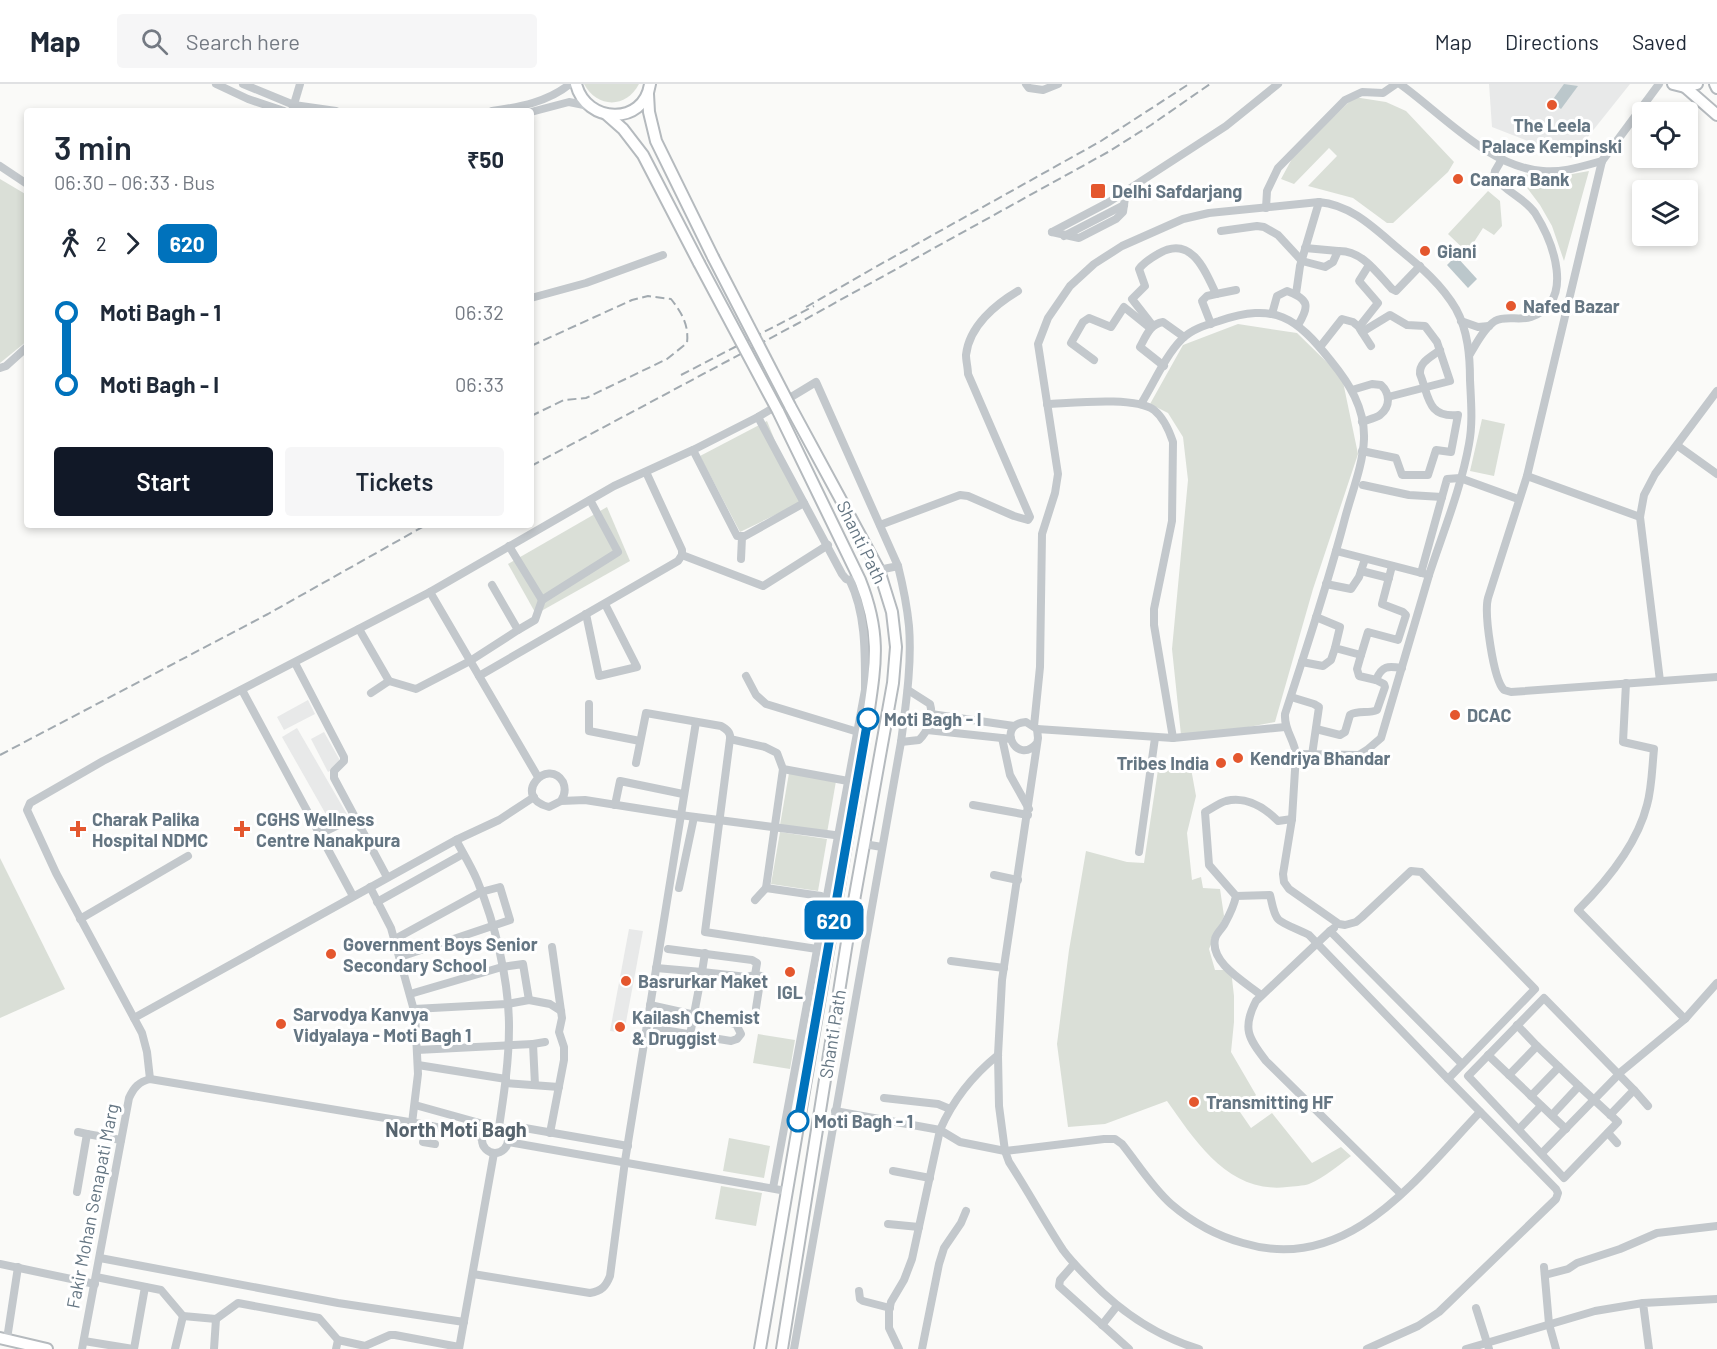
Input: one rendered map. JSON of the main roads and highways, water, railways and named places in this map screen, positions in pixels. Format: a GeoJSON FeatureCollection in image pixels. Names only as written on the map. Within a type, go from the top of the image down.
{"type":"FeatureCollection","features":[{"type":"Feature","properties":{"kind":"main road","name":"Shanti Path"},"geometry":{"type":"LineString","coordinates":[[576,84],[589,106],[606,114],[623,129],[643,155],[778,411],[855,580],[870,603],[876,642],[876,665],[843,836],[760,1349]]}},
{"type":"Feature","properties":{"kind":"main road"},"geometry":{"type":"LineString","coordinates":[[1673,84],[1685,87],[1697,84]]}},
{"type":"Feature","properties":{"kind":"main road"},"geometry":{"type":"LineString","coordinates":[[1685,87],[1717,116]]}},
{"type":"Feature","properties":{"kind":"main road","name":"Shanti Path"},"geometry":{"type":"LineString","coordinates":[[649,89],[649,112],[656,141],[712,257],[879,570],[892,612],[896,647],[893,683],[864,844],[782,1349]]}},
{"type":"Feature","properties":{"kind":"main road"},"geometry":{"type":"LineString","coordinates":[[606,114],[621,114],[634,109],[649,89]]}},
{"type":"Feature","properties":{"kind":"main road"},"geometry":{"type":"LineString","coordinates":[[4,1339],[47,1349]]}},
{"type":"Feature","properties":{"kind":"railway"},"geometry":{"type":"LineString","coordinates":[[806,307],[1101,141],[1189,84]]}},
{"type":"Feature","properties":{"kind":"railway"},"geometry":{"type":"LineString","coordinates":[[534,464],[795,325],[1108,152],[1210,84]]}},
{"type":"Feature","properties":{"kind":"railway"},"geometry":{"type":"LineString","coordinates":[[534,345],[632,300],[648,296],[671,299],[681,314],[687,330],[687,343],[667,359],[586,398],[564,400],[534,415]]}},
{"type":"Feature","properties":{"kind":"railway"},"geometry":{"type":"LineString","coordinates":[[681,375],[814,306]]}},
{"type":"Feature","properties":{"kind":"railway"},"geometry":{"type":"LineString","coordinates":[[0,755],[268,614],[421,528]]}},
{"type":"Feature","properties":{"kind":"place","name":"The Leela Palace Kempinski"},"geometry":{"type":"Point","coordinates":[1552,105]}},
{"type":"Feature","properties":{"kind":"place","name":"Canara Bank"},"geometry":{"type":"Point","coordinates":[1458,179]}},
{"type":"Feature","properties":{"kind":"place","name":"Delhi Safdarjang"},"geometry":{"type":"Point","coordinates":[1098,191]}},
{"type":"Feature","properties":{"kind":"place","name":"Giani"},"geometry":{"type":"Point","coordinates":[1425,251]}},
{"type":"Feature","properties":{"kind":"place","name":"Nafed Bazar"},"geometry":{"type":"Point","coordinates":[1511,306]}},
{"type":"Feature","properties":{"kind":"place","name":"DCAC"},"geometry":{"type":"Point","coordinates":[1455,715]}},
{"type":"Feature","properties":{"kind":"place","name":"Moti Bagh - I"},"geometry":{"type":"Point","coordinates":[868,719]}},
{"type":"Feature","properties":{"kind":"place","name":"Kendriya Bhandar"},"geometry":{"type":"Point","coordinates":[1238,758]}},
{"type":"Feature","properties":{"kind":"place","name":"Tribes India"},"geometry":{"type":"Point","coordinates":[1221,763]}},
{"type":"Feature","properties":{"kind":"place","name":"Charak Palika Hospital NDMC"},"geometry":{"type":"Point","coordinates":[78,829]}},
{"type":"Feature","properties":{"kind":"place","name":"CGHS Wellness Centre Nanakpura"},"geometry":{"type":"Point","coordinates":[242,829]}},
{"type":"Feature","properties":{"kind":"place","name":"Government Boys Senior Secondary School"},"geometry":{"type":"Point","coordinates":[331,954]}},
{"type":"Feature","properties":{"kind":"place","name":"IGL"},"geometry":{"type":"Point","coordinates":[790,972]}},
{"type":"Feature","properties":{"kind":"place","name":"Basrurkar Maket"},"geometry":{"type":"Point","coordinates":[626,981]}},
{"type":"Feature","properties":{"kind":"place","name":"Sarvodya Kanvya Vidyalaya - Moti Bagh 1"},"geometry":{"type":"Point","coordinates":[281,1024]}},
{"type":"Feature","properties":{"kind":"place","name":"Kailash Chemist & Druggist"},"geometry":{"type":"Point","coordinates":[620,1027]}},
{"type":"Feature","properties":{"kind":"place","name":"Transmitting HF"},"geometry":{"type":"Point","coordinates":[1194,1102]}},
{"type":"Feature","properties":{"kind":"place","name":"Moti Bagh - 1"},"geometry":{"type":"Point","coordinates":[798,1121]}},
{"type":"Feature","properties":{"kind":"district","name":"North Moti Bagh"},"geometry":{"type":"Point","coordinates":[456,1129]}}]}
